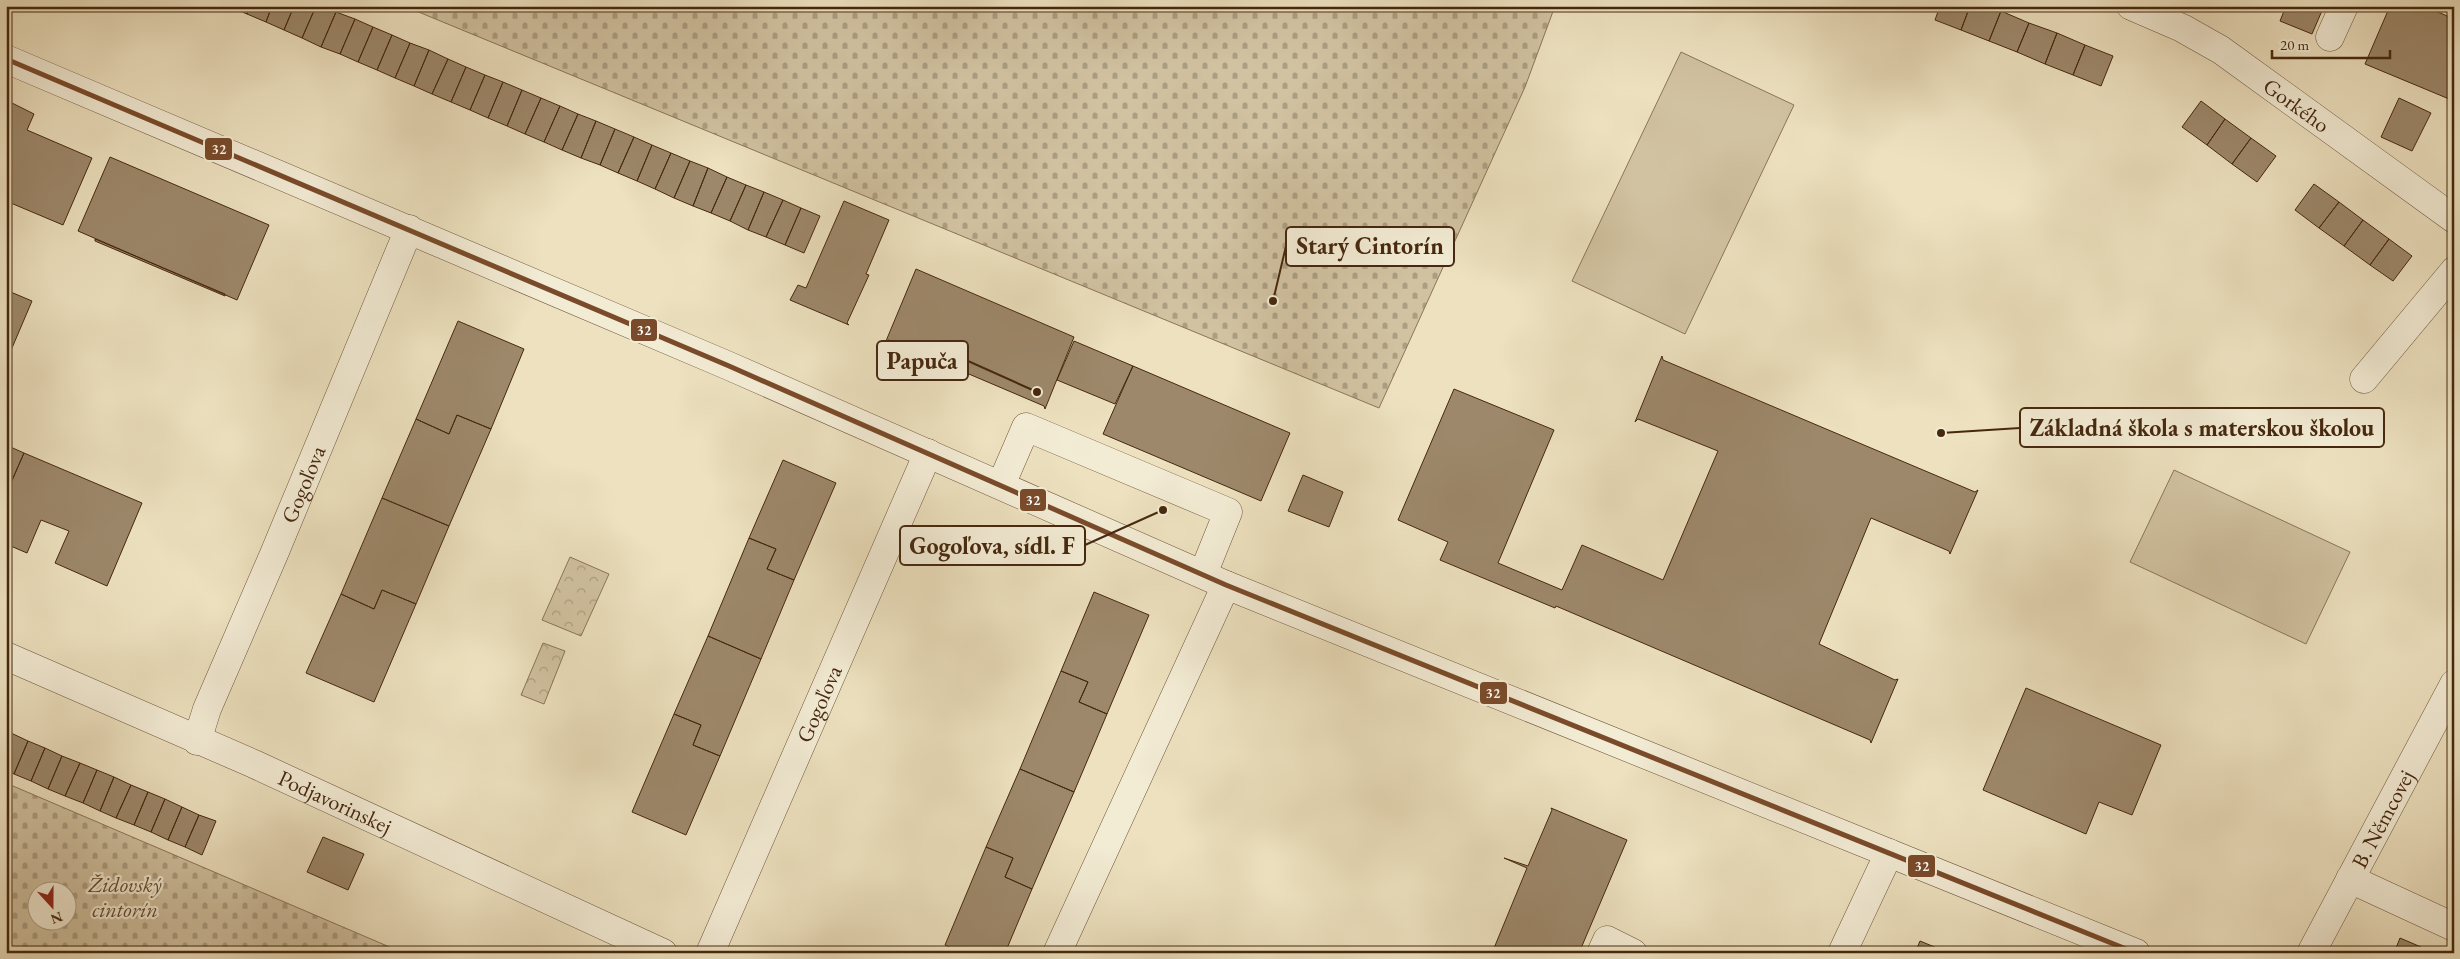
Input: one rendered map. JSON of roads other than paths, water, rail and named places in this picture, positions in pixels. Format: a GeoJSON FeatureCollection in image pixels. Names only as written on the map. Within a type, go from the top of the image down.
{"type":"FeatureCollection","features":[{"type":"Feature","properties":{"kind":"street","name":"Gorkého"},"geometry":{"type":"LineString","coordinates":[[2131,6],[2182,28],[2222,50],[2454,219]]}},
{"type":"Feature","properties":{"kind":"street"},"geometry":{"type":"LineString","coordinates":[[2330,37],[2344,6]]}},
{"type":"Feature","properties":{"kind":"street"},"geometry":{"type":"LineString","coordinates":[[6,59],[409,229],[1001,484],[1214,579],[2136,953]]}},
{"type":"Feature","properties":{"kind":"street","name":"Gogoľova"},"geometry":{"type":"LineString","coordinates":[[197,741],[207,709],[270,564],[409,229]]}},
{"type":"Feature","properties":{"kind":"street"},"geometry":{"type":"LineString","coordinates":[[2364,379],[2454,271]]}},
{"type":"Feature","properties":{"kind":"street"},"geometry":{"type":"LineString","coordinates":[[1001,484],[1026,427],[1228,512],[1214,579],[1057,953]]}},
{"type":"Feature","properties":{"kind":"street","name":"Gogoľova"},"geometry":{"type":"LineString","coordinates":[[710,953],[928,453]]}},
{"type":"Feature","properties":{"kind":"street","name":"Podjavorinskej"},"geometry":{"type":"LineString","coordinates":[[6,656],[197,741],[254,764],[663,953]]}},
{"type":"Feature","properties":{"kind":"street","name":"B. Němcovej"},"geometry":{"type":"LineString","coordinates":[[2310,953],[2454,684]]}},
{"type":"Feature","properties":{"kind":"street"},"geometry":{"type":"LineString","coordinates":[[1842,953],[1889,853]]}},
{"type":"Feature","properties":{"kind":"street"},"geometry":{"type":"LineString","coordinates":[[2350,879],[2454,928]]}},
{"type":"Feature","properties":{"kind":"street"},"geometry":{"type":"LineString","coordinates":[[1601,953],[1607,940],[1633,953]]}},
{"type":"Feature","properties":{"kind":"place","name":"Starý Cintorín"},"geometry":{"type":"Point","coordinates":[1273,301]}},
{"type":"Feature","properties":{"kind":"place","name":"Papuča"},"geometry":{"type":"Point","coordinates":[1037,392]}},
{"type":"Feature","properties":{"kind":"place","name":"Základná škola s materskou školou"},"geometry":{"type":"Point","coordinates":[1941,433]}},
{"type":"Feature","properties":{"kind":"place","name":"Gogoľova, sídl. F"},"geometry":{"type":"Point","coordinates":[1163,510]}},
{"type":"Feature","properties":{"kind":"park label","name":"Židovský cintorín"},"geometry":{"type":"Point","coordinates":[125,896]}}]}
